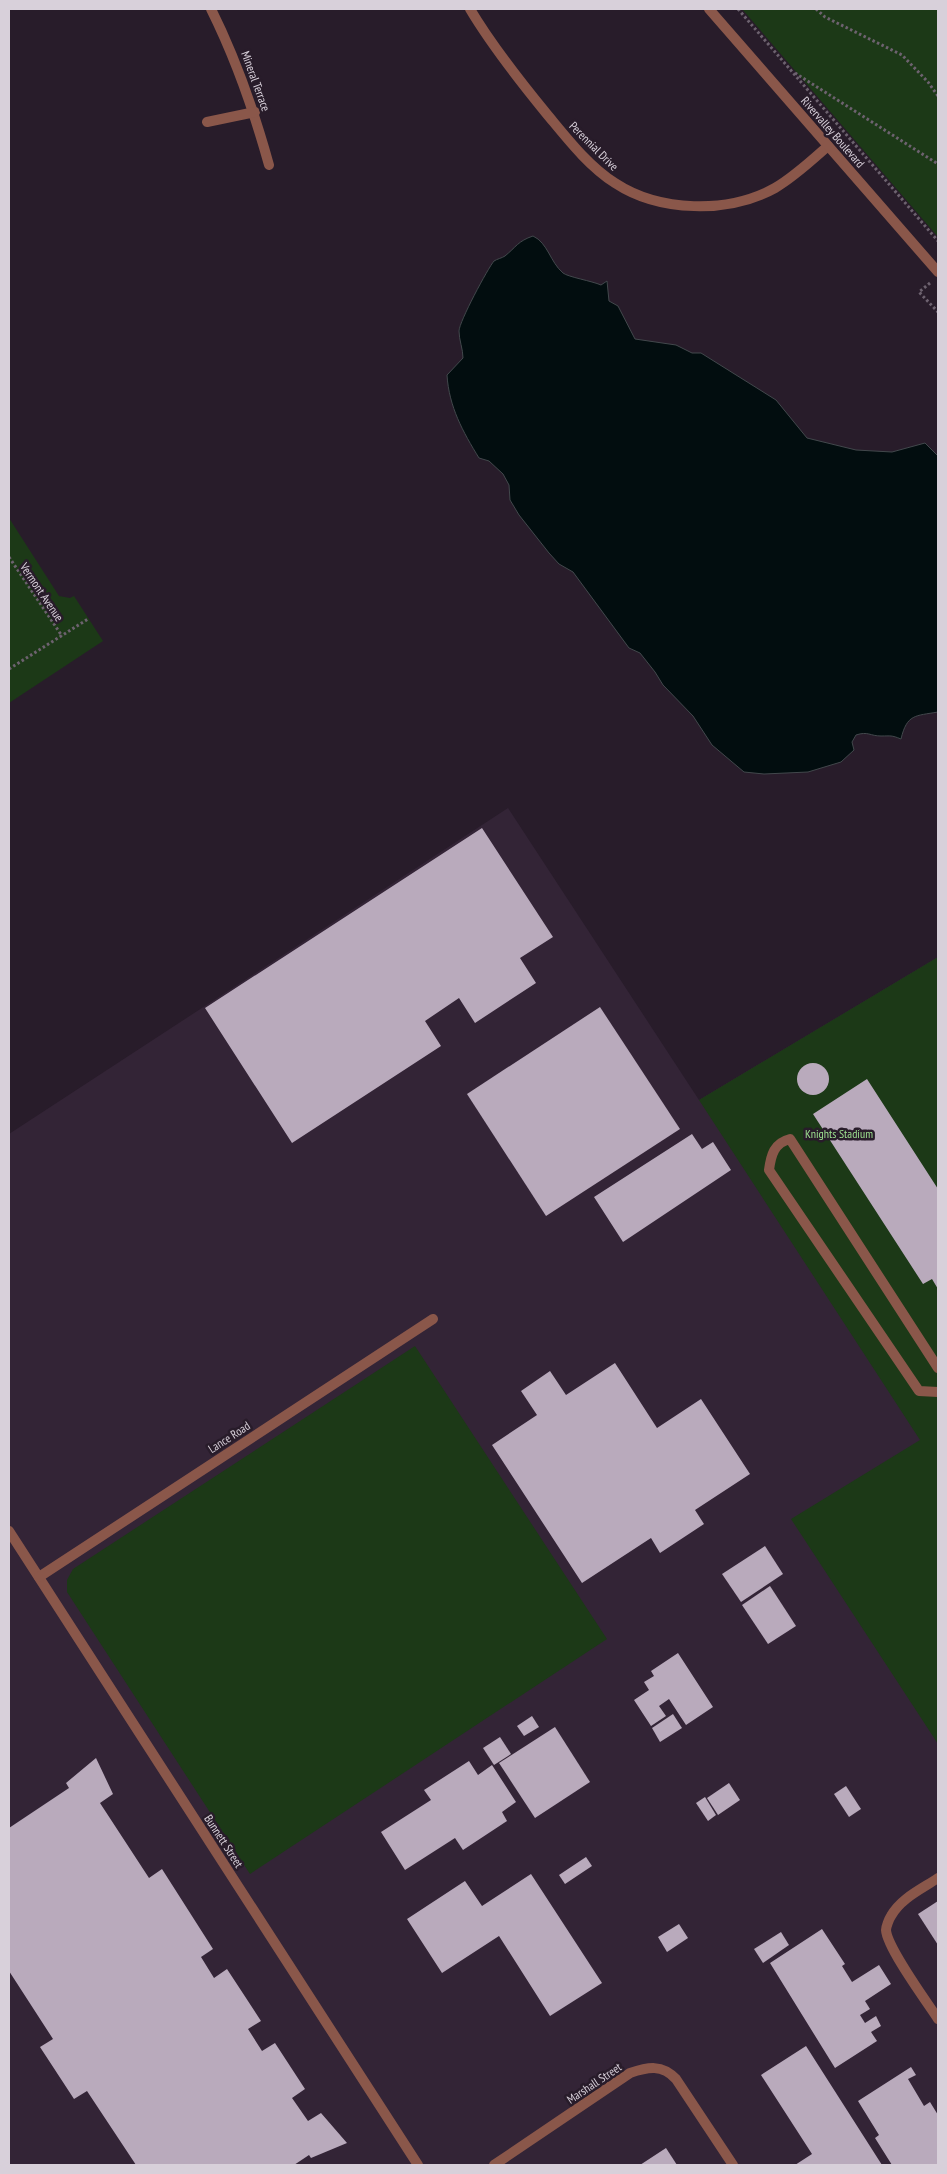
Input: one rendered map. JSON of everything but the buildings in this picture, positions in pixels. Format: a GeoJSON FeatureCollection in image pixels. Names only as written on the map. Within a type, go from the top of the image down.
{"type":"FeatureCollection","features":[{"type":"Feature","properties":{"kind":"street","name":"Mineral Terrace"},"geometry":{"type":"LineString","coordinates":[[211,9],[230,47],[254,112],[269,165]]}},
{"type":"Feature","properties":{"kind":"street","name":"Perennial Drive"},"geometry":{"type":"LineString","coordinates":[[470,9],[505,60],[563,133],[605,175],[631,192],[682,205],[704,207],[732,204],[774,188],[792,177],[828,146]]}},
{"type":"Feature","properties":{"kind":"street","name":"Rivervalley Boulevard"},"geometry":{"type":"LineString","coordinates":[[709,9],[938,272]]}},
{"type":"Feature","properties":{"kind":"street"},"geometry":{"type":"LineString","coordinates":[[207,122],[254,112]]}},
{"type":"Feature","properties":{"kind":"street"},"geometry":{"type":"LineString","coordinates":[[938,1368],[790,1139],[782,1141],[771,1154],[769,1170],[919,1391],[938,1392]]}},
{"type":"Feature","properties":{"kind":"street","name":"Lance Road"},"geometry":{"type":"LineString","coordinates":[[38,1576],[433,1319]]}},
{"type":"Feature","properties":{"kind":"street","name":"Bunnett Street"},"geometry":{"type":"LineString","coordinates":[[9,1531],[418,2165]]}},
{"type":"Feature","properties":{"kind":"street"},"geometry":{"type":"LineString","coordinates":[[938,1878],[902,1902],[891,1916],[886,1930],[896,1954],[938,2020]]}},
{"type":"Feature","properties":{"kind":"street","name":"Marshall Street"},"geometry":{"type":"LineString","coordinates":[[494,2165],[630,2073],[646,2068],[660,2068],[670,2073],[676,2079],[732,2165]]}},
{"type":"Feature","properties":{"kind":"path"},"geometry":{"type":"LineString","coordinates":[[738,9],[938,241]]}},
{"type":"Feature","properties":{"kind":"path"},"geometry":{"type":"LineString","coordinates":[[816,9],[825,17],[902,55],[928,82],[938,96]]}},
{"type":"Feature","properties":{"kind":"path"},"geometry":{"type":"LineString","coordinates":[[792,71],[938,164]]}},
{"type":"Feature","properties":{"kind":"path"},"geometry":{"type":"LineString","coordinates":[[932,281],[919,292],[938,312]]}},
{"type":"Feature","properties":{"kind":"path","name":"Vermont Avenue"},"geometry":{"type":"LineString","coordinates":[[9,557],[62,636]]}},
{"type":"Feature","properties":{"kind":"path"},"geometry":{"type":"LineString","coordinates":[[9,669],[88,619]]}},
{"type":"Feature","properties":{"kind":"shaded area"},"geometry":{"type":"Polygon","coordinates":[[[533,236],[542,243],[563,273],[601,285],[607,281],[609,301],[618,306],[635,339],[676,345],[692,353],[701,353],[776,400],[807,438],[856,450],[892,452],[925,443],[938,456],[938,712],[923,714],[913,718],[906,725],[901,739],[893,736],[856,735],[852,742],[854,750],[841,762],[808,772],[764,774],[744,772],[712,745],[693,716],[663,685],[640,653],[629,648],[573,572],[559,564],[519,515],[510,500],[509,485],[503,474],[489,461],[479,458],[462,429],[448,387],[447,375],[463,358],[459,331],[474,295],[494,261],[505,256],[520,242],[533,236]]]}},
{"type":"Feature","properties":{"kind":"shaded area"},"geometry":{"type":"Polygon","coordinates":[[[508,808],[699,1100],[938,957],[938,2165],[9,2165],[9,1134],[508,808]]]}},
{"type":"Feature","properties":{"kind":"green space"},"geometry":{"type":"Polygon","coordinates":[[[742,9],[938,9],[938,237],[742,9]]]}},
{"type":"Feature","properties":{"kind":"green space"},"geometry":{"type":"Polygon","coordinates":[[[9,518],[59,596],[70,598],[74,596],[103,641],[9,703],[9,518]]]}},
{"type":"Feature","properties":{"kind":"green space","name":"Knights Stadium"},"geometry":{"type":"Polygon","coordinates":[[[938,957],[938,1744],[791,1519],[920,1440],[699,1100],[938,957]]]}},
{"type":"Feature","properties":{"kind":"green space"},"geometry":{"type":"Polygon","coordinates":[[[415,1346],[607,1639],[250,1874],[67,1592],[67,1580],[73,1569],[415,1346]]]}}]}
